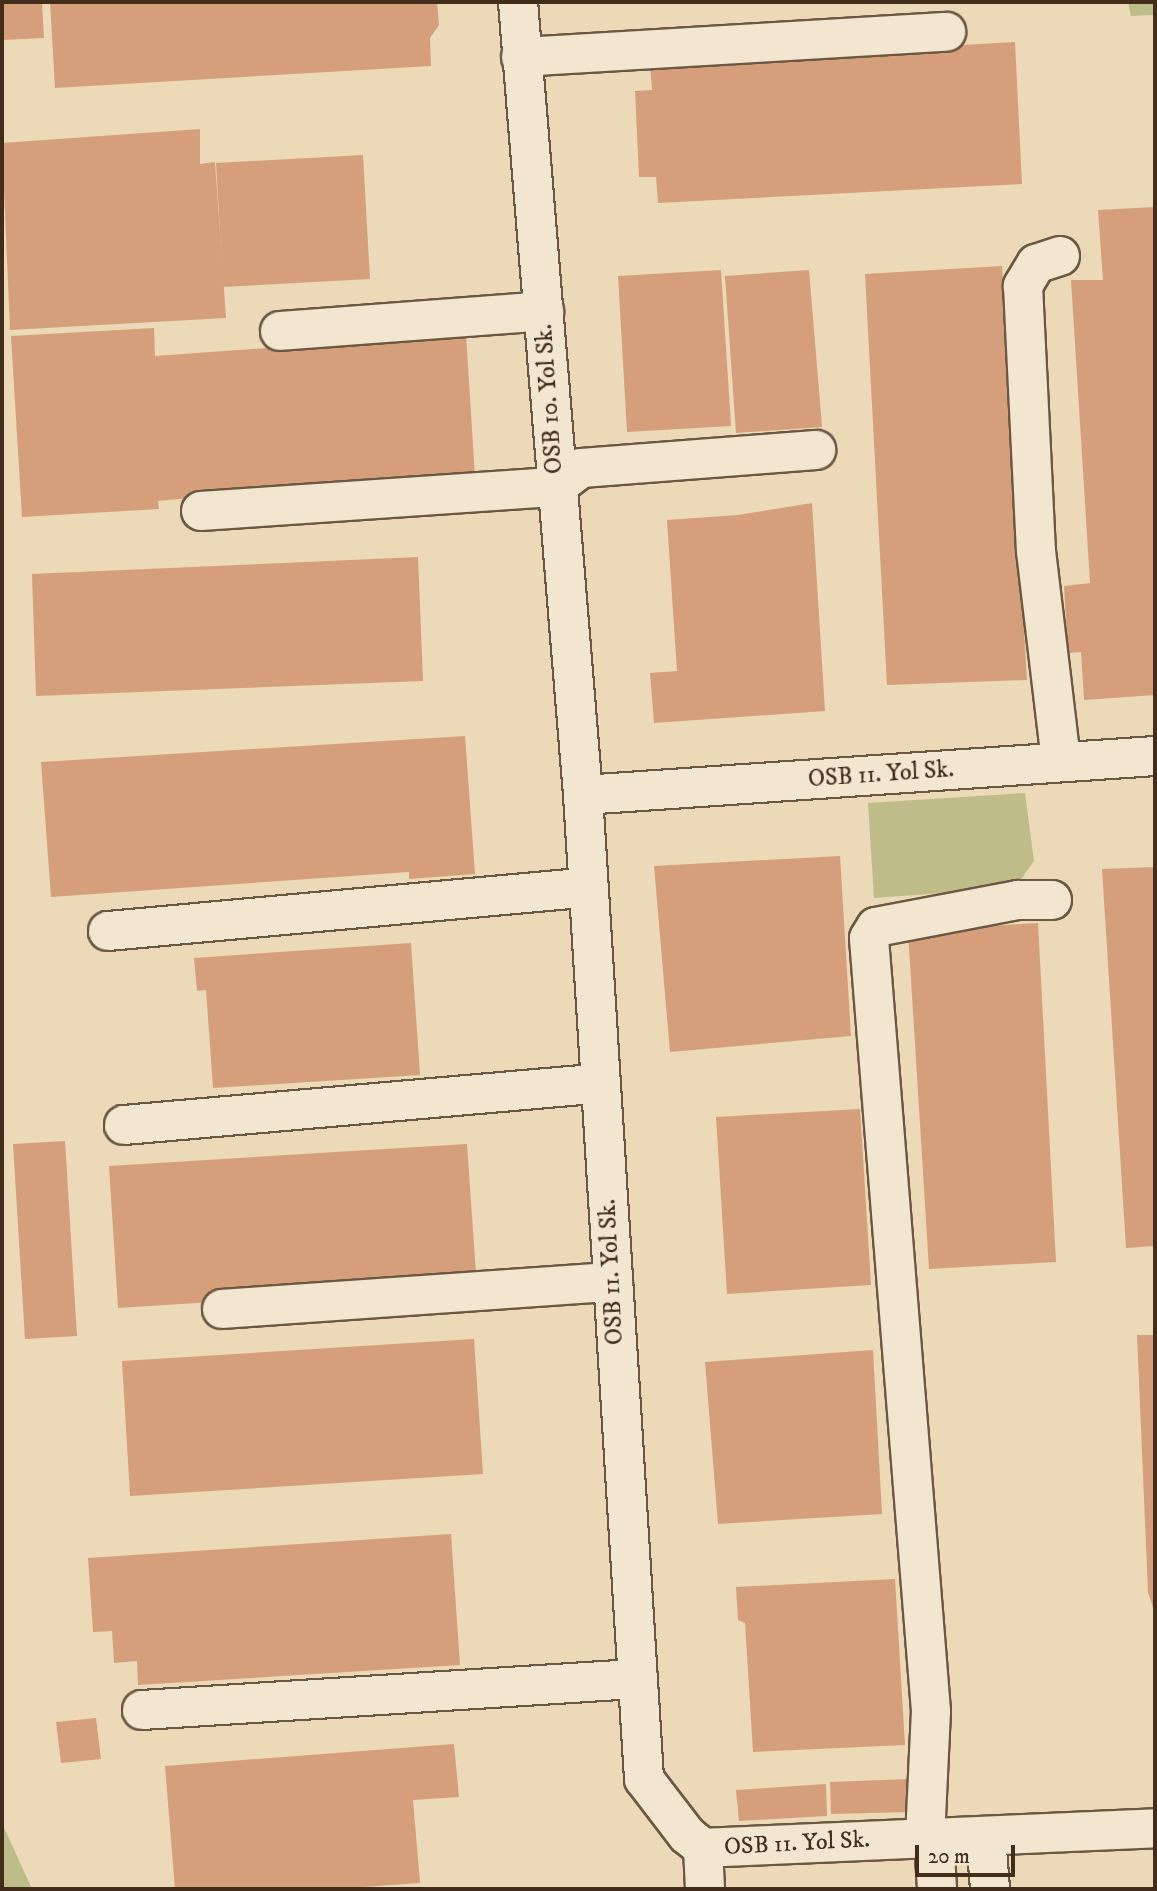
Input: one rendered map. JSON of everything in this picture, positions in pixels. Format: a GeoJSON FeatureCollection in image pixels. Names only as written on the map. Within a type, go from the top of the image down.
{"type":"FeatureCollection","features":[{"type":"Feature","properties":{"kind":"street","name":"OSB 10. Yol Sk."},"geometry":{"type":"LineString","coordinates":[[518,2],[583,795]]}},
{"type":"Feature","properties":{"kind":"street"},"geometry":{"type":"LineString","coordinates":[[522,57],[946,32]]}},
{"type":"Feature","properties":{"kind":"street"},"geometry":{"type":"LineString","coordinates":[[1060,256],[1036,264],[1023,286],[1036,551],[1062,762]]}},
{"type":"Feature","properties":{"kind":"street"},"geometry":{"type":"LineString","coordinates":[[280,331],[544,311]]}},
{"type":"Feature","properties":{"kind":"street"},"geometry":{"type":"LineString","coordinates":[[201,511],[556,487],[581,468],[816,450]]}},
{"type":"Feature","properties":{"kind":"street","name":"OSB 11. Yol Sk."},"geometry":{"type":"LineString","coordinates":[[1155,756],[583,795],[644,1779],[687,1835],[703,1848],[1155,1828]]}},
{"type":"Feature","properties":{"kind":"street"},"geometry":{"type":"LineString","coordinates":[[108,931],[588,887]]}},
{"type":"Feature","properties":{"kind":"street"},"geometry":{"type":"LineString","coordinates":[[937,1889],[929,1838],[931,1711],[869,938],[876,927],[1018,900],[1052,900]]}},
{"type":"Feature","properties":{"kind":"street"},"geometry":{"type":"LineString","coordinates":[[124,1125],[600,1083]]}},
{"type":"Feature","properties":{"kind":"street"},"geometry":{"type":"LineString","coordinates":[[222,1309],[613,1282]]}},
{"type":"Feature","properties":{"kind":"street"},"geometry":{"type":"LineString","coordinates":[[142,1710],[638,1679]]}},
{"type":"Feature","properties":{"kind":"street"},"geometry":{"type":"LineString","coordinates":[[986,1836],[990,1889]]}},
{"type":"Feature","properties":{"kind":"street"},"geometry":{"type":"LineString","coordinates":[[703,1848],[705,1889]]}},
{"type":"Feature","properties":{"kind":"shaded area"},"geometry":{"type":"Polygon","coordinates":[[[1128,2],[1155,2],[1155,15],[1131,16],[1128,2]]]}},
{"type":"Feature","properties":{"kind":"shaded area"},"geometry":{"type":"Polygon","coordinates":[[[1025,793],[1034,861],[1022,878],[1000,889],[874,898],[868,803],[1025,793]]]}},
{"type":"Feature","properties":{"kind":"shaded area"},"geometry":{"type":"Polygon","coordinates":[[[2,1823],[32,1889],[2,1889],[2,1823]]]}},
{"type":"Feature","properties":{"kind":"building"},"geometry":{"type":"Polygon","coordinates":[[[2,2],[42,2],[44,38],[2,40],[2,2]]]}},
{"type":"Feature","properties":{"kind":"building"},"geometry":{"type":"Polygon","coordinates":[[[50,2],[437,2],[439,25],[430,38],[431,66],[55,88],[50,2]]]}},
{"type":"Feature","properties":{"kind":"building"},"geometry":{"type":"Polygon","coordinates":[[[1015,42],[1022,184],[658,203],[656,177],[639,177],[635,91],[652,90],[650,63],[1015,42]]]}},
{"type":"Feature","properties":{"kind":"building"},"geometry":{"type":"Polygon","coordinates":[[[200,129],[200,164],[215,162],[226,318],[10,330],[2,143],[200,129]]]}},
{"type":"Feature","properties":{"kind":"building"},"geometry":{"type":"Polygon","coordinates":[[[363,155],[370,279],[223,287],[216,163],[363,155]]]}},
{"type":"Feature","properties":{"kind":"building"},"geometry":{"type":"Polygon","coordinates":[[[1155,207],[1155,695],[1084,700],[1081,652],[1068,653],[1064,586],[1090,583],[1071,280],[1103,280],[1098,210],[1155,207]]]}},
{"type":"Feature","properties":{"kind":"building"},"geometry":{"type":"Polygon","coordinates":[[[1002,266],[1027,680],[887,685],[865,274],[1002,266]]]}},
{"type":"Feature","properties":{"kind":"building"},"geometry":{"type":"Polygon","coordinates":[[[721,270],[731,426],[627,432],[618,276],[721,270]]]}},
{"type":"Feature","properties":{"kind":"building"},"geometry":{"type":"Polygon","coordinates":[[[809,270],[822,427],[736,433],[725,276],[809,270]]]}},
{"type":"Feature","properties":{"kind":"building"},"geometry":{"type":"Polygon","coordinates":[[[154,328],[155,356],[466,334],[475,478],[230,494],[158,501],[159,509],[22,517],[11,336],[154,328]]]}},
{"type":"Feature","properties":{"kind":"building"},"geometry":{"type":"Polygon","coordinates":[[[812,503],[825,711],[654,723],[650,673],[677,671],[667,520],[738,515],[812,503]]]}},
{"type":"Feature","properties":{"kind":"building"},"geometry":{"type":"Polygon","coordinates":[[[418,557],[423,681],[36,696],[32,574],[418,557]]]}},
{"type":"Feature","properties":{"kind":"building"},"geometry":{"type":"Polygon","coordinates":[[[465,736],[475,874],[409,879],[409,872],[51,897],[41,762],[465,736]]]}},
{"type":"Feature","properties":{"kind":"building"},"geometry":{"type":"Polygon","coordinates":[[[840,856],[851,1036],[670,1052],[654,866],[840,856]]]}},
{"type":"Feature","properties":{"kind":"building"},"geometry":{"type":"Polygon","coordinates":[[[1155,867],[1155,1246],[1126,1248],[1102,869],[1155,867]]]}},
{"type":"Feature","properties":{"kind":"building"},"geometry":{"type":"Polygon","coordinates":[[[1038,923],[1056,1262],[929,1269],[908,931],[1038,923]]]}},
{"type":"Feature","properties":{"kind":"building"},"geometry":{"type":"Polygon","coordinates":[[[411,943],[420,1075],[213,1088],[206,990],[197,991],[194,958],[411,943]]]}},
{"type":"Feature","properties":{"kind":"building"},"geometry":{"type":"Polygon","coordinates":[[[860,1109],[871,1285],[727,1294],[716,1117],[860,1109]]]}},
{"type":"Feature","properties":{"kind":"building"},"geometry":{"type":"Polygon","coordinates":[[[65,1141],[77,1336],[25,1339],[13,1144],[65,1141]]]}},
{"type":"Feature","properties":{"kind":"building"},"geometry":{"type":"Polygon","coordinates":[[[467,1144],[476,1274],[325,1295],[118,1308],[109,1166],[467,1144]]]}},
{"type":"Feature","properties":{"kind":"building"},"geometry":{"type":"Polygon","coordinates":[[[1137,1335],[1155,1335],[1155,1614],[1148,1592],[1137,1335]]]}},
{"type":"Feature","properties":{"kind":"building"},"geometry":{"type":"Polygon","coordinates":[[[474,1339],[483,1474],[130,1496],[122,1361],[474,1339]]]}},
{"type":"Feature","properties":{"kind":"building"},"geometry":{"type":"Polygon","coordinates":[[[873,1350],[882,1514],[718,1524],[705,1362],[873,1350]]]}},
{"type":"Feature","properties":{"kind":"building"},"geometry":{"type":"Polygon","coordinates":[[[451,1534],[460,1665],[138,1685],[137,1661],[114,1663],[112,1631],[93,1632],[88,1558],[451,1534]]]}},
{"type":"Feature","properties":{"kind":"building"},"geometry":{"type":"Polygon","coordinates":[[[895,1579],[905,1745],[753,1752],[745,1623],[738,1620],[736,1587],[895,1579]]]}},
{"type":"Feature","properties":{"kind":"building"},"geometry":{"type":"Polygon","coordinates":[[[96,1718],[101,1759],[61,1763],[56,1722],[96,1718]]]}},
{"type":"Feature","properties":{"kind":"building"},"geometry":{"type":"Polygon","coordinates":[[[454,1744],[459,1797],[413,1800],[420,1883],[335,1889],[175,1889],[165,1766],[454,1744]]]}},
{"type":"Feature","properties":{"kind":"building"},"geometry":{"type":"Polygon","coordinates":[[[909,1779],[910,1812],[831,1814],[830,1782],[909,1779]]]}},
{"type":"Feature","properties":{"kind":"building"},"geometry":{"type":"Polygon","coordinates":[[[826,1784],[827,1816],[739,1821],[736,1790],[826,1784]]]}}]}
